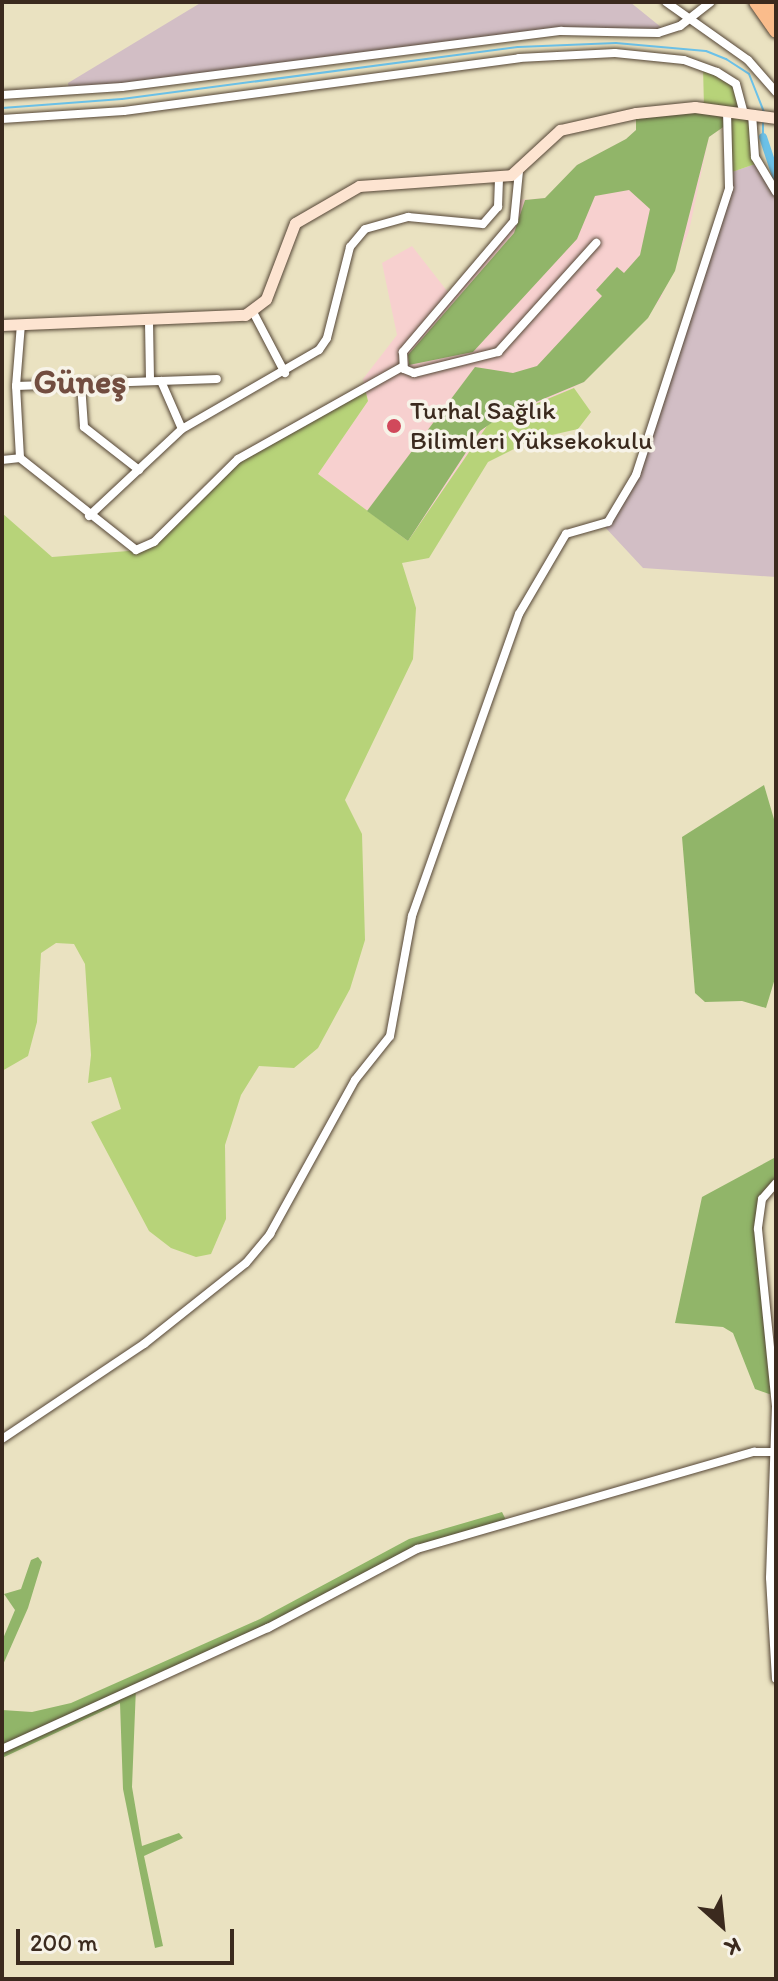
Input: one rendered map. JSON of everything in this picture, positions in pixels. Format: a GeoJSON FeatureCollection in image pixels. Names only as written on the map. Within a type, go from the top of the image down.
{"type":"FeatureCollection","features":[{"type":"Feature","properties":{"kind":"highway"},"geometry":{"type":"LineString","coordinates":[[756,2],[776,31]]}},
{"type":"Feature","properties":{"kind":"highway"},"geometry":{"type":"LineString","coordinates":[[770,2],[776,11]]}},
{"type":"Feature","properties":{"kind":"street"},"geometry":{"type":"LineString","coordinates":[[666,2],[748,60],[776,92]]}},
{"type":"Feature","properties":{"kind":"street"},"geometry":{"type":"LineString","coordinates":[[2,95],[122,87],[561,31],[658,33],[690,18],[711,2]]}},
{"type":"Feature","properties":{"kind":"street"},"geometry":{"type":"LineString","coordinates":[[2,119],[124,111],[519,58],[615,53],[675,58],[717,72],[736,84],[751,114],[755,157],[776,192]]}},
{"type":"Feature","properties":{"kind":"street"},"geometry":{"type":"LineString","coordinates":[[2,325],[149,322],[253,312],[266,299],[289,232],[306,214],[368,183],[499,177],[519,171],[571,126],[673,109],[727,111],[775,118]]}},
{"type":"Feature","properties":{"kind":"street"},"geometry":{"type":"LineString","coordinates":[[2,1439],[220,1289],[270,1234],[355,1080],[396,1024],[412,916],[519,614],[554,551],[572,529],[608,522],[631,486],[729,188],[727,111]]}},
{"type":"Feature","properties":{"kind":"street"},"geometry":{"type":"LineString","coordinates":[[402,367],[403,352],[514,221],[519,171]]}},
{"type":"Feature","properties":{"kind":"street"},"geometry":{"type":"LineString","coordinates":[[89,516],[182,429],[285,373],[324,345],[347,256],[359,235],[393,218],[483,224],[498,207],[499,177]]}},
{"type":"Feature","properties":{"kind":"street"},"geometry":{"type":"LineString","coordinates":[[402,367],[414,373],[498,352],[596,243]]}},
{"type":"Feature","properties":{"kind":"street"},"geometry":{"type":"LineString","coordinates":[[253,312],[285,373]]}},
{"type":"Feature","properties":{"kind":"street"},"geometry":{"type":"LineString","coordinates":[[149,322],[150,381]]}},
{"type":"Feature","properties":{"kind":"street"},"geometry":{"type":"LineString","coordinates":[[20,458],[16,386],[21,324]]}},
{"type":"Feature","properties":{"kind":"street"},"geometry":{"type":"LineString","coordinates":[[2,460],[20,458],[129,548],[146,547],[238,459],[402,367]]}},
{"type":"Feature","properties":{"kind":"street"},"geometry":{"type":"LineString","coordinates":[[16,386],[217,379]]}},
{"type":"Feature","properties":{"kind":"street"},"geometry":{"type":"LineString","coordinates":[[161,381],[182,429]]}},
{"type":"Feature","properties":{"kind":"street"},"geometry":{"type":"LineString","coordinates":[[81,384],[84,427],[139,470]]}},
{"type":"Feature","properties":{"kind":"street"},"geometry":{"type":"LineString","coordinates":[[772,1186],[758,1210],[758,1229],[776,1406],[770,1578],[776,1679]]}},
{"type":"Feature","properties":{"kind":"street"},"geometry":{"type":"LineString","coordinates":[[2,1749],[268,1628],[417,1549],[754,1452],[774,1452]]}},
{"type":"Feature","properties":{"kind":"shaded area"},"geometry":{"type":"Polygon","coordinates":[[[202,2],[630,2],[667,32],[561,31],[69,91],[68,83],[202,2]]]}},
{"type":"Feature","properties":{"kind":"shaded area"},"geometry":{"type":"Polygon","coordinates":[[[636,113],[729,123],[709,137],[689,231],[660,300],[584,382],[547,401],[408,541],[318,474],[368,401],[363,379],[397,335],[382,263],[412,246],[451,296],[508,230],[519,200],[545,198],[577,165],[626,139],[636,130],[636,113]]]}},
{"type":"Feature","properties":{"kind":"shaded area"},"geometry":{"type":"Polygon","coordinates":[[[758,163],[776,192],[776,577],[643,568],[603,525],[627,496],[732,172],[758,163]]]}},
{"type":"Feature","properties":{"kind":"green space"},"geometry":{"type":"Polygon","coordinates":[[[703,66],[729,78],[744,113],[752,114],[758,163],[732,172],[727,111],[704,108],[703,66]]]}},
{"type":"Feature","properties":{"kind":"green space"},"geometry":{"type":"Polygon","coordinates":[[[727,111],[729,123],[709,137],[675,271],[648,318],[584,382],[500,417],[480,431],[408,541],[367,511],[475,367],[513,373],[537,366],[602,296],[596,290],[617,267],[624,273],[640,255],[650,209],[629,190],[595,196],[577,239],[473,352],[409,365],[408,355],[514,233],[525,200],[545,198],[577,165],[626,139],[636,130],[636,113],[727,111]]]}},
{"type":"Feature","properties":{"kind":"green space"},"geometry":{"type":"Polygon","coordinates":[[[364,385],[368,401],[318,474],[408,541],[489,423],[574,388],[591,412],[578,429],[534,439],[488,462],[429,558],[402,563],[416,608],[413,659],[345,800],[362,834],[365,940],[350,989],[318,1048],[294,1068],[259,1066],[241,1095],[225,1145],[226,1219],[211,1254],[196,1257],[171,1248],[149,1231],[91,1122],[121,1109],[111,1077],[88,1083],[91,1055],[85,964],[74,944],[56,943],[41,953],[37,1022],[28,1056],[2,1071],[2,513],[52,557],[141,550],[232,463],[364,385]]]}},
{"type":"Feature","properties":{"kind":"green space"},"geometry":{"type":"Polygon","coordinates":[[[764,785],[776,826],[776,975],[766,1008],[742,1001],[705,1002],[695,993],[682,837],[764,785]]]}},
{"type":"Feature","properties":{"kind":"green space"},"geometry":{"type":"Polygon","coordinates":[[[774,1158],[774,1185],[758,1210],[775,1396],[755,1389],[733,1333],[723,1327],[675,1323],[702,1197],[774,1158]]]}},
{"type":"Feature","properties":{"kind":"green space"},"geometry":{"type":"Polygon","coordinates":[[[502,1512],[508,1524],[435,1543],[136,1687],[132,1787],[142,1846],[179,1833],[183,1838],[144,1856],[163,1946],[155,1948],[123,1789],[120,1703],[2,1758],[2,1710],[32,1712],[71,1703],[260,1619],[409,1539],[502,1512]]]}},
{"type":"Feature","properties":{"kind":"green space"},"geometry":{"type":"Polygon","coordinates":[[[38,1557],[42,1562],[28,1608],[2,1667],[2,1641],[15,1610],[4,1594],[21,1589],[31,1560],[38,1557]]]}},
{"type":"Feature","properties":{"kind":"waterway"},"geometry":{"type":"LineString","coordinates":[[2,108],[122,99],[518,47],[616,43],[706,51],[726,59],[749,74],[764,112]]}},
{"type":"Feature","properties":{"kind":"waterway"},"geometry":{"type":"LineString","coordinates":[[763,122],[763,137]]}},
{"type":"Feature","properties":{"kind":"waterway"},"geometry":{"type":"LineString","coordinates":[[763,137],[776,176]]}},
{"type":"Feature","properties":{"kind":"place","name":"Turhal Sağlık Bilimleri Yüksekokulu"},"geometry":{"type":"Point","coordinates":[394,426]}},
{"type":"Feature","properties":{"kind":"district","name":"Güneş"},"geometry":{"type":"Point","coordinates":[80,382]}}]}
